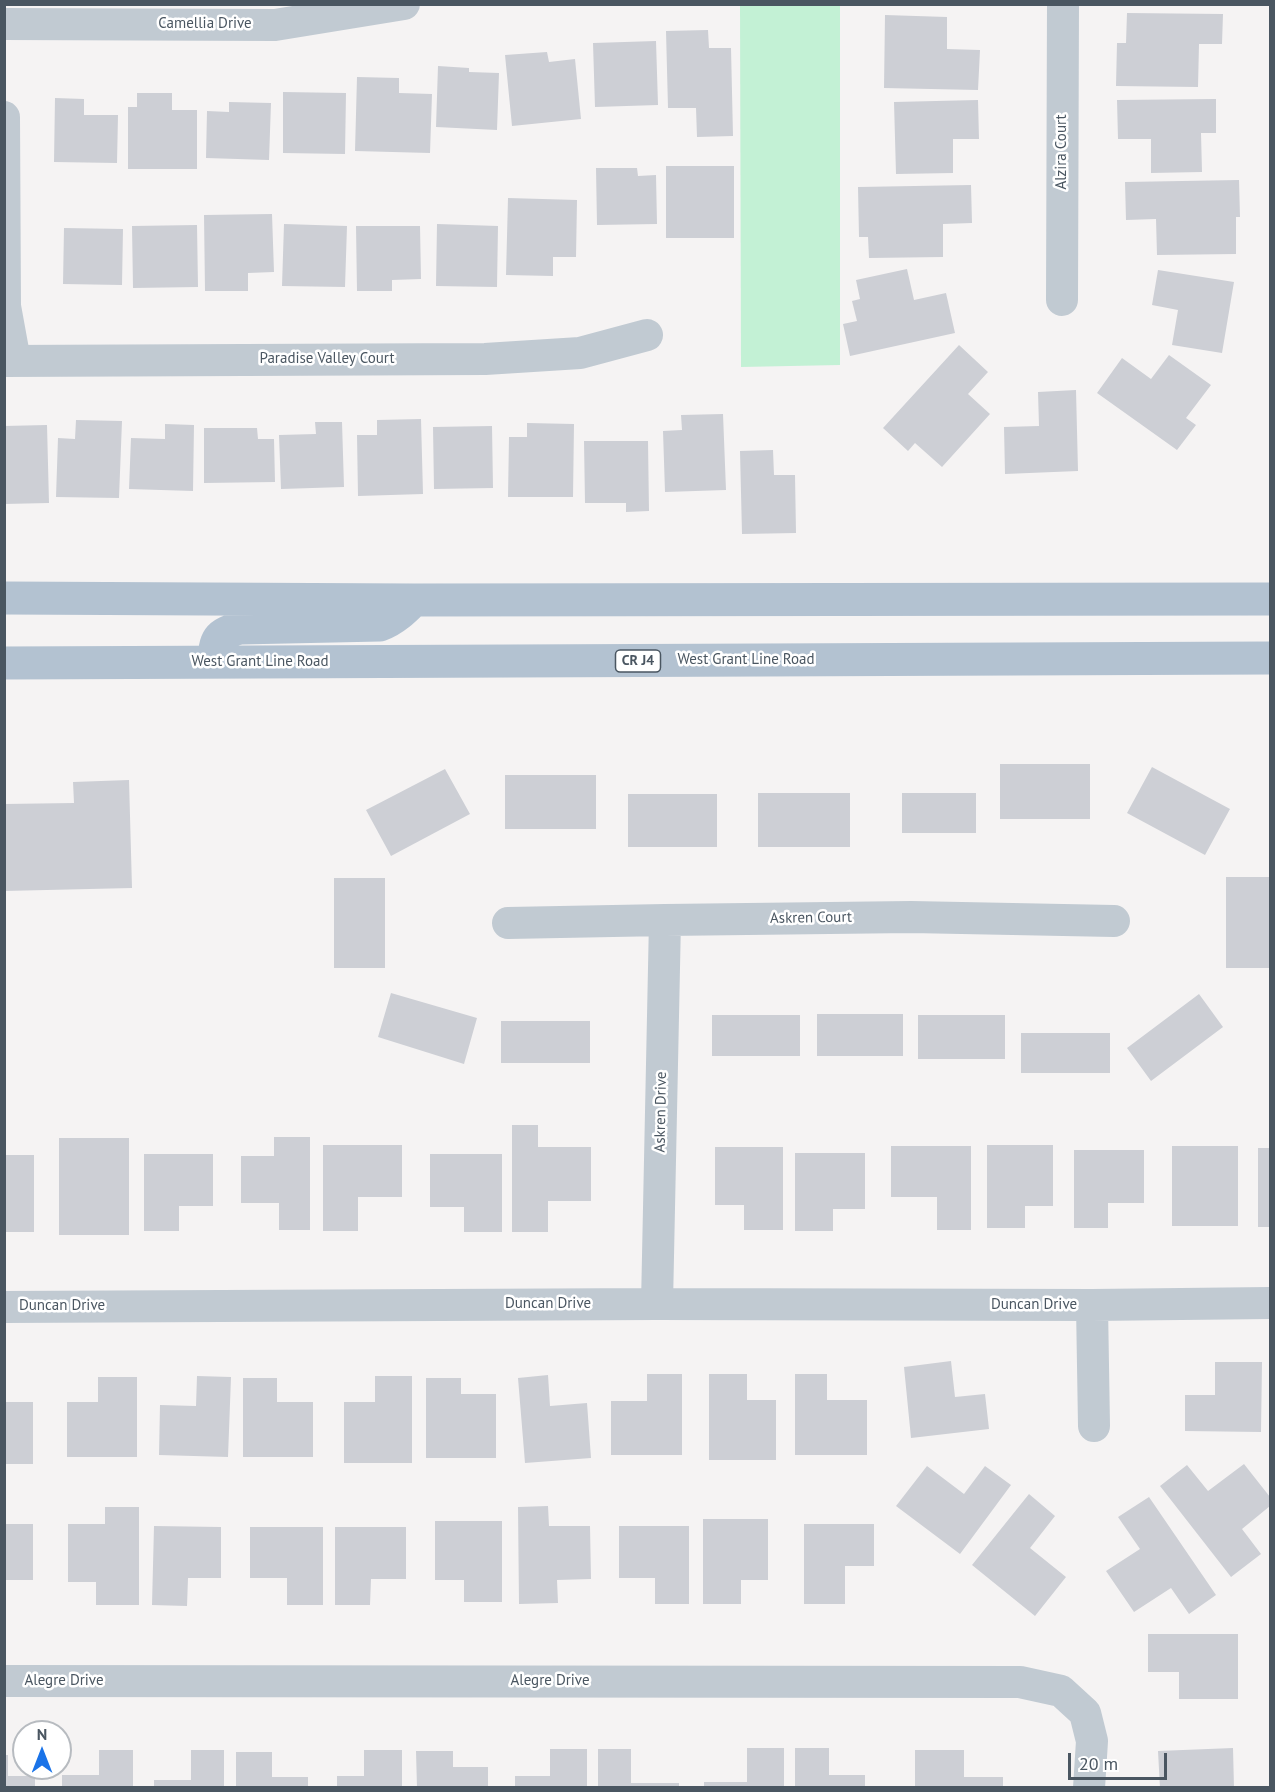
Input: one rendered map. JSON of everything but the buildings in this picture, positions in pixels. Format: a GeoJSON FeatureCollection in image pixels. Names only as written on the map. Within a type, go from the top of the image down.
{"type":"FeatureCollection","features":[{"type":"Feature","properties":{"kind":"main road"},"geometry":{"type":"LineString","coordinates":[[4,598],[1270,599]]}},
{"type":"Feature","properties":{"kind":"main road"},"geometry":{"type":"LineString","coordinates":[[214,662],[214,647],[217,639],[225,632],[240,628],[380,625],[389,622],[414,600]]}},
{"type":"Feature","properties":{"kind":"main road","name":"West Grant Line Road"},"geometry":{"type":"LineString","coordinates":[[4,663],[1270,658]]}},
{"type":"Feature","properties":{"kind":"street","name":"Camellia Drive"},"geometry":{"type":"LineString","coordinates":[[4,24],[275,25],[404,4]]}},
{"type":"Feature","properties":{"kind":"street","name":"Alzira Court"},"geometry":{"type":"LineString","coordinates":[[1062,300],[1064,4]]}},
{"type":"Feature","properties":{"kind":"street"},"geometry":{"type":"LineString","coordinates":[[4,117],[5,306],[10,361]]}},
{"type":"Feature","properties":{"kind":"street","name":"Paradise Valley Court"},"geometry":{"type":"LineString","coordinates":[[10,361],[485,359],[580,353],[647,334]]}},
{"type":"Feature","properties":{"kind":"street","name":"Askren Court"},"geometry":{"type":"LineString","coordinates":[[508,923],[911,917],[1114,921]]}},
{"type":"Feature","properties":{"kind":"street","name":"Askren Drive"},"geometry":{"type":"LineString","coordinates":[[657,1304],[666,920]]}},
{"type":"Feature","properties":{"kind":"street","name":"Duncan Drive"},"geometry":{"type":"LineString","coordinates":[[4,1307],[1270,1303]]}},
{"type":"Feature","properties":{"kind":"street","name":"Duncan Drive"},"geometry":{"type":"LineString","coordinates":[[1092,1305],[1094,1426]]}},
{"type":"Feature","properties":{"kind":"street","name":"Alegre Drive"},"geometry":{"type":"LineString","coordinates":[[4,1681],[1020,1682],[1061,1691],[1085,1713],[1092,1742],[1089,1788]]}},
{"type":"Feature","properties":{"kind":"green space"},"geometry":{"type":"Polygon","coordinates":[[[740,5],[840,5],[840,365],[741,367],[740,5]]]}}]}
